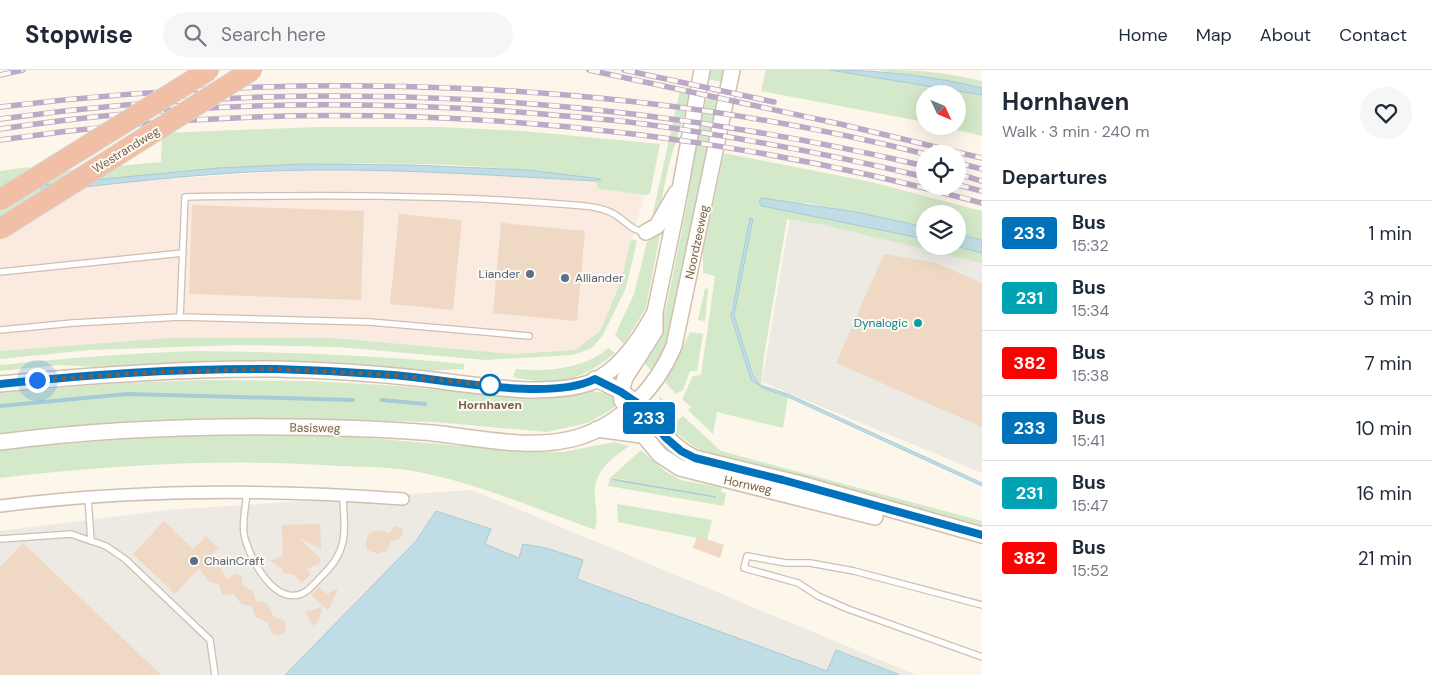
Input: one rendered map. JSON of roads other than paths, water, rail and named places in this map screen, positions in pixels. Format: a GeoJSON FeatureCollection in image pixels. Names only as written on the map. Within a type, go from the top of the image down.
{"type":"FeatureCollection","features":[{"type":"Feature","properties":{"kind":"highway","name":"Westrandweg"},"geometry":{"type":"LineString","coordinates":[[0,200],[209,70]]}},
{"type":"Feature","properties":{"kind":"highway","name":"Westrandweg"},"geometry":{"type":"LineString","coordinates":[[0,229],[252,70]]}},
{"type":"Feature","properties":{"kind":"main road"},"geometry":{"type":"LineString","coordinates":[[624,412],[621,392],[625,378],[655,331],[654,312],[681,186],[702,70]]}},
{"type":"Feature","properties":{"kind":"main road","name":"Noordzeeweg"},"geometry":{"type":"LineString","coordinates":[[624,412],[654,384],[666,364],[677,337],[732,70]]}},
{"type":"Feature","properties":{"kind":"main road"},"geometry":{"type":"LineString","coordinates":[[646,232],[657,226],[681,186]]}},
{"type":"Feature","properties":{"kind":"main road"},"geometry":{"type":"LineString","coordinates":[[0,384],[159,372],[276,369],[393,375],[522,389],[562,389],[595,379],[617,363],[634,346],[654,312]]}},
{"type":"Feature","properties":{"kind":"main road"},"geometry":{"type":"LineString","coordinates":[[595,379],[636,402]]}},
{"type":"Feature","properties":{"kind":"main road","name":"Hornweg"},"geometry":{"type":"LineString","coordinates":[[636,402],[666,438],[681,451],[695,458],[783,480],[982,535]]}},
{"type":"Feature","properties":{"kind":"main road","name":"Hornweg"},"geometry":{"type":"LineString","coordinates":[[624,412],[641,435],[670,463],[695,474],[788,494],[982,545]]}},
{"type":"Feature","properties":{"kind":"main road","name":"Basisweg"},"geometry":{"type":"LineString","coordinates":[[0,442],[111,431],[223,426],[369,429],[553,443],[580,436],[597,429],[624,412]]}},
{"type":"Feature","properties":{"kind":"main road"},"geometry":{"type":"LineString","coordinates":[[597,429],[641,435]]}},
{"type":"Feature","properties":{"kind":"street"},"geometry":{"type":"LineString","coordinates":[[0,506],[158,492],[343,494],[403,499]]}},
{"type":"Feature","properties":{"kind":"lane"},"geometry":{"type":"LineString","coordinates":[[180,317],[185,197],[360,195],[543,202],[607,210],[631,228],[646,232]]}},
{"type":"Feature","properties":{"kind":"lane"},"geometry":{"type":"LineString","coordinates":[[0,272],[182,253]]}},
{"type":"Feature","properties":{"kind":"lane"},"geometry":{"type":"LineString","coordinates":[[0,330],[73,323],[180,317],[370,322],[529,336]]}},
{"type":"Feature","properties":{"kind":"lane"},"geometry":{"type":"LineString","coordinates":[[247,492],[244,531],[250,551],[260,571],[270,585],[282,594],[293,596],[308,590],[337,558],[344,540],[343,494]]}},
{"type":"Feature","properties":{"kind":"lane"},"geometry":{"type":"LineString","coordinates":[[88,497],[91,541]]}},
{"type":"Feature","properties":{"kind":"lane"},"geometry":{"type":"LineString","coordinates":[[0,539],[71,534],[106,546],[125,559],[210,640],[215,675]]}},
{"type":"Feature","properties":{"kind":"lane"},"geometry":{"type":"LineString","coordinates":[[982,604],[854,571],[810,563],[786,563],[747,556],[744,568],[798,584],[818,596],[848,609],[982,657]]}},
{"type":"Feature","properties":{"kind":"water"},"geometry":{"type":"Polygon","coordinates":[[[830,70],[907,74],[944,80],[982,88],[982,95],[966,92],[966,85],[921,85],[830,70]]]}},
{"type":"Feature","properties":{"kind":"water"},"geometry":{"type":"Polygon","coordinates":[[[302,164],[413,165],[527,170],[601,179],[596,181],[419,172],[312,170],[211,174],[44,192],[41,190],[42,185],[218,168],[302,164]]]}},
{"type":"Feature","properties":{"kind":"water"},"geometry":{"type":"Polygon","coordinates":[[[762,198],[856,212],[916,225],[916,237],[762,206],[759,202],[762,198]]]}},
{"type":"Feature","properties":{"kind":"water"},"geometry":{"type":"Polygon","coordinates":[[[750,218],[753,219],[734,315],[753,375],[760,385],[788,394],[982,483],[982,486],[788,397],[763,388],[751,380],[731,316],[750,218]]]}},
{"type":"Feature","properties":{"kind":"water"},"geometry":{"type":"Polygon","coordinates":[[[966,236],[982,240],[982,253],[966,249],[966,236]]]}},
{"type":"Feature","properties":{"kind":"water"},"geometry":{"type":"Polygon","coordinates":[[[613,479],[716,497],[614,480],[613,479]]]}},
{"type":"Feature","properties":{"kind":"water"},"geometry":{"type":"Polygon","coordinates":[[[436,511],[491,529],[485,544],[519,558],[523,544],[546,548],[583,560],[577,579],[827,671],[836,650],[900,675],[285,675],[416,541],[436,511]]]}},
{"type":"Feature","properties":{"kind":"waterway"},"geometry":{"type":"LineString","coordinates":[[0,406],[127,394],[353,400]]}},
{"type":"Feature","properties":{"kind":"waterway"},"geometry":{"type":"LineString","coordinates":[[382,400],[425,404]]}},
{"type":"Feature","properties":{"kind":"railway"},"geometry":{"type":"LineString","coordinates":[[0,75],[23,70]]}},
{"type":"Feature","properties":{"kind":"railway"},"geometry":{"type":"LineString","coordinates":[[589,70],[840,124],[982,158]]}},
{"type":"Feature","properties":{"kind":"railway"},"geometry":{"type":"LineString","coordinates":[[624,70],[774,102]]}},
{"type":"Feature","properties":{"kind":"railway"},"geometry":{"type":"LineString","coordinates":[[0,107],[115,95],[231,88],[348,86],[465,88],[581,96],[697,110],[812,129],[916,152]]}},
{"type":"Feature","properties":{"kind":"railway"},"geometry":{"type":"LineString","coordinates":[[0,119],[118,106],[234,98],[350,96],[465,99],[579,108],[694,122],[809,142],[916,164]]}},
{"type":"Feature","properties":{"kind":"railway"},"geometry":{"type":"LineString","coordinates":[[0,129],[64,120],[194,109],[324,105],[454,108],[597,119],[680,129],[785,147],[916,175]]}},
{"type":"Feature","properties":{"kind":"railway"},"geometry":{"type":"LineString","coordinates":[[0,140],[123,125],[247,117],[371,116],[494,121],[618,132],[740,150],[862,173],[982,203]]}},
{"type":"Feature","properties":{"kind":"railway"},"geometry":{"type":"LineString","coordinates":[[966,165],[982,169]]}},
{"type":"Feature","properties":{"kind":"railway"},"geometry":{"type":"LineString","coordinates":[[966,176],[982,181]]}},
{"type":"Feature","properties":{"kind":"railway"},"geometry":{"type":"LineString","coordinates":[[966,187],[982,191]]}},
{"type":"Feature","properties":{"kind":"place","name":"Liander"},"geometry":{"type":"Point","coordinates":[530,274]}},
{"type":"Feature","properties":{"kind":"place","name":"Alliander"},"geometry":{"type":"Point","coordinates":[565,278]}},
{"type":"Feature","properties":{"kind":"place","name":"Dynalogic"},"geometry":{"type":"Point","coordinates":[918,323]}},
{"type":"Feature","properties":{"kind":"place","name":"Hornhaven"},"geometry":{"type":"Point","coordinates":[490,385]}},
{"type":"Feature","properties":{"kind":"place","name":"ChainCraft"},"geometry":{"type":"Point","coordinates":[194,561]}}]}
